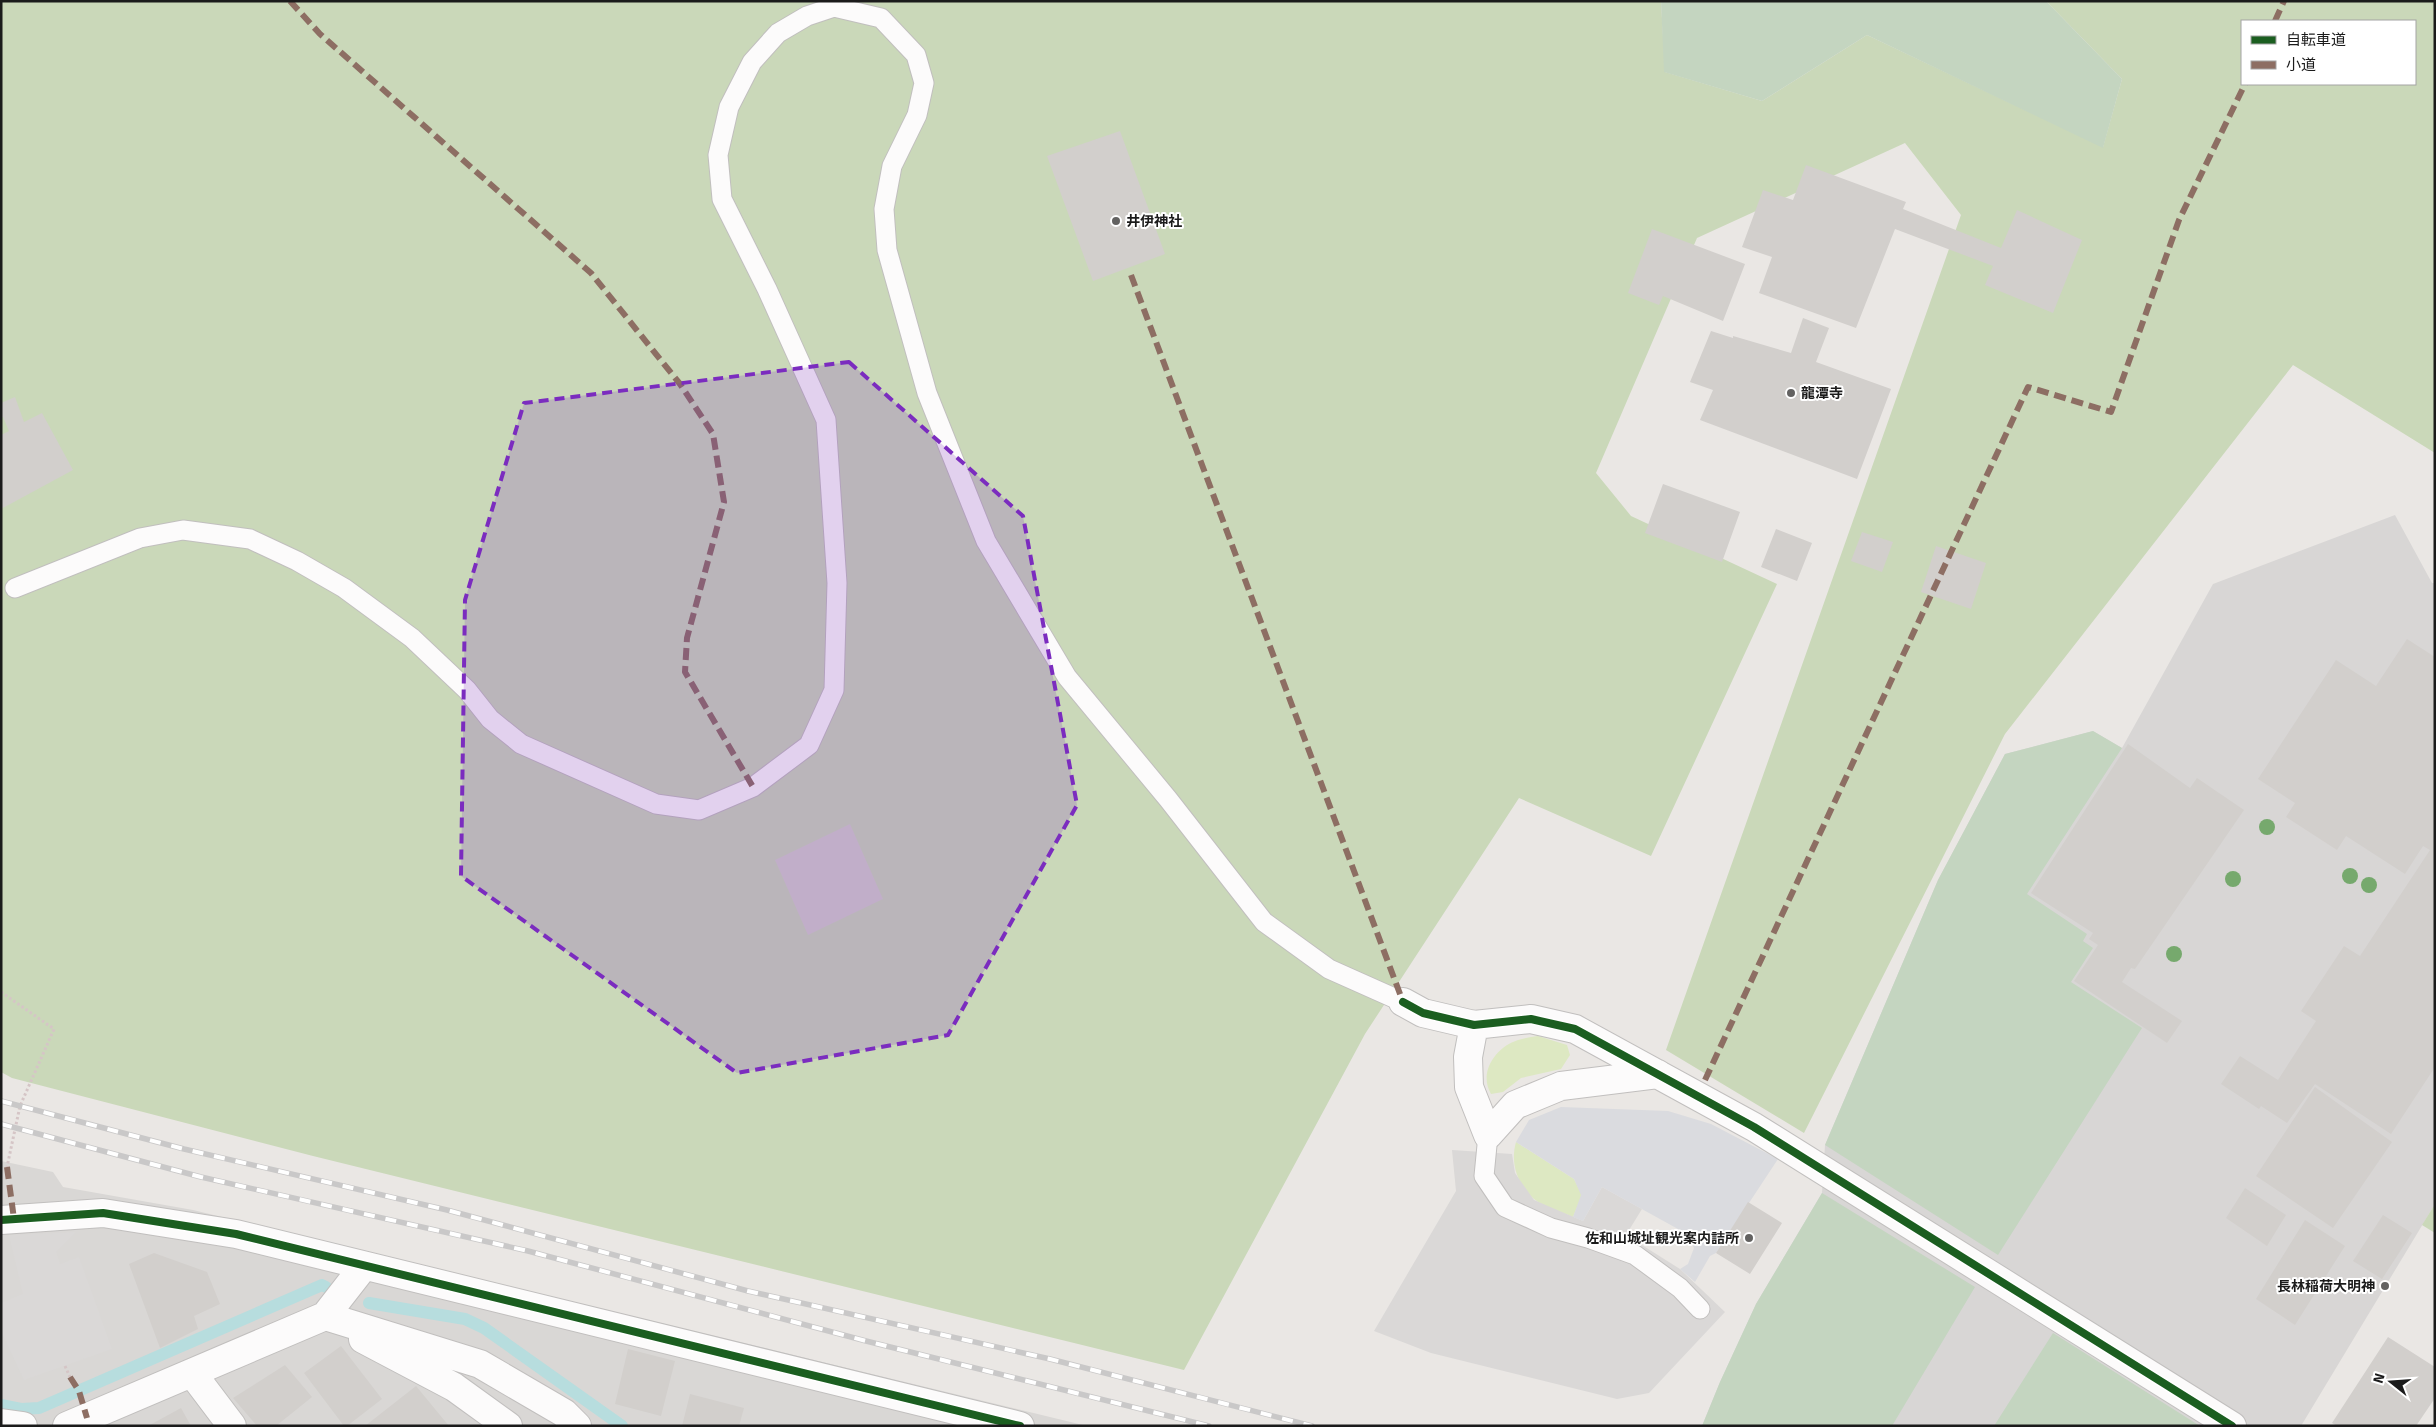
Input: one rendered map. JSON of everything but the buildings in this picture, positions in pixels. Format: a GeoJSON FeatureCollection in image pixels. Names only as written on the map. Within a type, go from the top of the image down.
{"type":"FeatureCollection","features":[{"type":"Feature","properties":{"kind":"street"},"geometry":{"type":"LineString","coordinates":[[1403,1002],[1424,1013],[1474,1025],[1531,1019],[1576,1029],[1754,1127],[2232,1426]]}},
{"type":"Feature","properties":{"kind":"street"},"geometry":{"type":"LineString","coordinates":[[1474,1025],[1468,1057],[1469,1087],[1488,1135],[1515,1105],[1561,1086],[1658,1074]]}},
{"type":"Feature","properties":{"kind":"street"},"geometry":{"type":"LineString","coordinates":[[1,1220],[32,1226],[103,1213],[236,1234],[364,1266],[486,1293],[611,1326],[1020,1426]]}},
{"type":"Feature","properties":{"kind":"street"},"geometry":{"type":"LineString","coordinates":[[67,1426],[325,1316],[364,1266]]}},
{"type":"Feature","properties":{"kind":"street"},"geometry":{"type":"LineString","coordinates":[[325,1316],[391,1356],[454,1387],[508,1426]]}},
{"type":"Feature","properties":{"kind":"street"},"geometry":{"type":"LineString","coordinates":[[325,1316],[480,1364],[564,1413],[577,1426]]}},
{"type":"Feature","properties":{"kind":"street"},"geometry":{"type":"LineString","coordinates":[[192,1373],[232,1426]]}},
{"type":"Feature","properties":{"kind":"street"},"geometry":{"type":"LineString","coordinates":[[1,1423],[23,1426]]}},
{"type":"Feature","properties":{"kind":"lane"},"geometry":{"type":"LineString","coordinates":[[15,588],[140,538],[183,530],[250,539],[297,561],[344,588],[412,638],[467,690],[490,719],[521,744],[656,804],[699,810],[752,786],[809,745],[834,690],[838,583],[826,420],[767,290],[722,199],[718,155],[729,107],[752,62],[778,32],[807,16],[834,7],[881,18],[916,55],[924,83],[917,115],[892,166],[884,210],[887,250],[927,393],[986,541],[1067,677],[1168,799],[1264,922],[1330,969],[1403,1002]]}},
{"type":"Feature","properties":{"kind":"lane"},"geometry":{"type":"LineString","coordinates":[[1488,1135],[1484,1176],[1505,1207],[1551,1228],[1588,1238],[1635,1256],[1680,1288],[1700,1309]]}},
{"type":"Feature","properties":{"kind":"path"},"geometry":{"type":"LineString","coordinates":[[1,992],[54,1029],[20,1106],[7,1167]]}},
{"type":"Feature","properties":{"kind":"path"},"geometry":{"type":"LineString","coordinates":[[65,1366],[70,1377]]}},
{"type":"Feature","properties":{"kind":"highlighted area"},"geometry":{"type":"Polygon","coordinates":[[[849,362],[1023,516],[1077,805],[948,1035],[737,1073],[461,876],[465,600],[524,403],[849,362]]]}},
{"type":"Feature","properties":{"kind":"shaded area"},"geometry":{"type":"Polygon","coordinates":[[[2395,515],[2432,583],[2435,583],[2435,1204],[2301,1426],[1702,1426],[1756,1304],[1822,1193],[1825,1145],[1938,880],[2005,754],[2093,731],[2122,748],[2213,584],[2395,515]]]}},
{"type":"Feature","properties":{"kind":"shaded area"},"geometry":{"type":"Polygon","coordinates":[[[1561,1107],[1668,1111],[1711,1124],[1778,1159],[1716,1253],[1710,1256],[1695,1282],[1680,1269],[1688,1264],[1694,1248],[1687,1234],[1602,1187],[1583,1221],[1573,1217],[1581,1195],[1574,1179],[1516,1142],[1529,1120],[1561,1107]]]}},
{"type":"Feature","properties":{"kind":"shaded area"},"geometry":{"type":"Polygon","coordinates":[[[1452,1150],[1512,1154],[1515,1173],[1534,1200],[1583,1221],[1602,1187],[1642,1209],[1626,1235],[1680,1269],[1725,1312],[1649,1393],[1617,1399],[1431,1353],[1374,1331],[1456,1191],[1452,1150]]]}},
{"type":"Feature","properties":{"kind":"shaded area"},"geometry":{"type":"Polygon","coordinates":[[[1,1161],[53,1172],[63,1187],[193,1210],[1087,1426],[1,1426],[1,1161]]]}},
{"type":"Feature","properties":{"kind":"shaded area"},"geometry":{"type":"Polygon","coordinates":[[[76,1232],[56,1252],[60,1264],[79,1257],[112,1349],[24,1380],[1,1331],[1,1303],[23,1294],[9,1235],[76,1232]]]}},
{"type":"Feature","properties":{"kind":"green space"},"geometry":{"type":"Polygon","coordinates":[[[1,1],[1661,1],[1665,72],[1762,101],[1867,35],[2103,147],[2122,79],[2046,1],[2435,1],[2435,453],[2293,365],[2005,734],[1804,1133],[1666,1050],[1961,215],[1905,143],[1697,238],[1596,473],[1631,516],[1777,584],[1651,856],[1519,798],[1365,1034],[1184,1370],[313,1156],[12,1078],[1,1072],[1,1]]]}},
{"type":"Feature","properties":{"kind":"green space"},"geometry":{"type":"Polygon","coordinates":[[[1661,1],[2046,1],[2122,79],[2103,148],[1867,35],[1762,101],[1664,72],[1661,1]]]}},
{"type":"Feature","properties":{"kind":"green space"},"geometry":{"type":"Polygon","coordinates":[[[2093,731],[2122,748],[2027,894],[2087,934],[2083,941],[2093,948],[2071,982],[2142,1028],[1998,1255],[1825,1145],[1938,880],[2005,754],[2093,731]]]}},
{"type":"Feature","properties":{"kind":"green space"},"geometry":{"type":"Polygon","coordinates":[[[1538,1036],[1567,1045],[1570,1055],[1561,1069],[1521,1078],[1503,1092],[1491,1094],[1488,1086],[1488,1069],[1496,1054],[1510,1043],[1538,1036]]]}},
{"type":"Feature","properties":{"kind":"green space"},"geometry":{"type":"Polygon","coordinates":[[[1516,1142],[1574,1179],[1582,1195],[1573,1217],[1538,1202],[1523,1187],[1516,1173],[1514,1150],[1516,1142]]]}},
{"type":"Feature","properties":{"kind":"green space"},"geometry":{"type":"Polygon","coordinates":[[[1822,1193],[1975,1287],[1892,1426],[1702,1426],[1756,1304],[1822,1193]]]}},
{"type":"Feature","properties":{"kind":"green space"},"geometry":{"type":"Polygon","coordinates":[[[2435,1204],[2435,1233],[2422,1225],[2435,1204]]]}},
{"type":"Feature","properties":{"kind":"green space"},"geometry":{"type":"Polygon","coordinates":[[[2053,1333],[2200,1426],[1994,1426],[2053,1333]]]}},
{"type":"Feature","properties":{"kind":"waterway"},"geometry":{"type":"LineString","coordinates":[[1,1405],[21,1409],[39,1408],[322,1285],[326,1287]]}},
{"type":"Feature","properties":{"kind":"waterway"},"geometry":{"type":"LineString","coordinates":[[369,1303],[465,1319],[484,1328],[622,1426]]}},
{"type":"Feature","properties":{"kind":"railway"},"geometry":{"type":"LineString","coordinates":[[1,1101],[184,1149],[447,1210],[748,1291],[1050,1359],[1312,1426]]}},
{"type":"Feature","properties":{"kind":"railway"},"geometry":{"type":"LineString","coordinates":[[1,1124],[201,1177],[528,1251],[866,1341],[1209,1426]]}},
{"type":"Feature","properties":{"kind":"marked path"},"geometry":{"type":"LineString","coordinates":[[290,1],[320,34],[591,273],[680,384],[713,434],[724,502],[687,638],[685,672],[753,787]]}},
{"type":"Feature","properties":{"kind":"marked path"},"geometry":{"type":"LineString","coordinates":[[2275,20],[2284,1]]}},
{"type":"Feature","properties":{"kind":"marked path"},"geometry":{"type":"LineString","coordinates":[[1705,1080],[2028,387],[2111,412],[2179,220],[2245,85]]}},
{"type":"Feature","properties":{"kind":"marked path"},"geometry":{"type":"LineString","coordinates":[[1131,275],[1403,1002]]}},
{"type":"Feature","properties":{"kind":"marked path"},"geometry":{"type":"LineString","coordinates":[[7,1167],[14,1219]]}},
{"type":"Feature","properties":{"kind":"marked path"},"geometry":{"type":"LineString","coordinates":[[70,1377],[79,1391],[87,1418]]}},
{"type":"Feature","properties":{"kind":"cycle path"},"geometry":{"type":"LineString","coordinates":[[1403,1002],[1423,1013],[1474,1025],[1531,1019],[1575,1029],[1754,1127],[2232,1426]]}},
{"type":"Feature","properties":{"kind":"cycle path"},"geometry":{"type":"LineString","coordinates":[[1,1220],[103,1213],[236,1234],[1020,1426]]}},
{"type":"Feature","properties":{"kind":"place","name":"井伊神社"},"geometry":{"type":"Point","coordinates":[1116,221]}},
{"type":"Feature","properties":{"kind":"place","name":"龍潭寺"},"geometry":{"type":"Point","coordinates":[1791,393]}},
{"type":"Feature","properties":{"kind":"place","name":"佐和山城址観光案内詰所"},"geometry":{"type":"Point","coordinates":[1749,1238]}},
{"type":"Feature","properties":{"kind":"place","name":"長林稲荷大明神"},"geometry":{"type":"Point","coordinates":[2385,1286]}}]}
